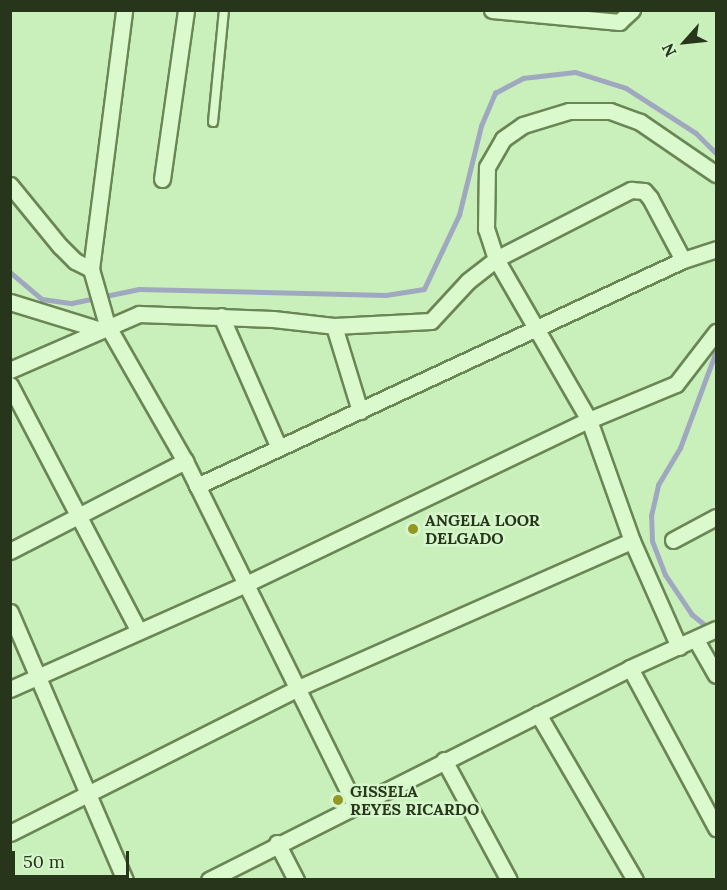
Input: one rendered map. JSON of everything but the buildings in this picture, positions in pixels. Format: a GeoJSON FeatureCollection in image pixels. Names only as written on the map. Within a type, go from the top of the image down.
{"type":"FeatureCollection","features":[{"type":"Feature","properties":{"kind":"street"},"geometry":{"type":"LineString","coordinates":[[124,10],[93,275],[102,321],[185,461],[355,805]]}},
{"type":"Feature","properties":{"kind":"street"},"geometry":{"type":"LineString","coordinates":[[162,179],[186,10]]}},
{"type":"Feature","properties":{"kind":"street"},"geometry":{"type":"LineString","coordinates":[[492,10],[619,22],[632,10]]}},
{"type":"Feature","properties":{"kind":"street"},"geometry":{"type":"LineString","coordinates":[[678,647],[632,541],[589,420],[496,259],[486,229],[487,166],[503,139],[523,125],[570,111],[610,111],[640,122],[717,174]]}},
{"type":"Feature","properties":{"kind":"street"},"geometry":{"type":"LineString","coordinates":[[10,185],[60,246],[93,275]]}},
{"type":"Feature","properties":{"kind":"street"},"geometry":{"type":"LineString","coordinates":[[10,370],[102,321],[139,314],[221,316],[334,326],[431,321],[468,280],[496,259],[622,194],[639,189],[650,198],[683,260]]}},
{"type":"Feature","properties":{"kind":"street"},"geometry":{"type":"LineString","coordinates":[[10,207],[28,207]]}},
{"type":"Feature","properties":{"kind":"street"},"geometry":{"type":"LineString","coordinates":[[197,486],[683,260],[717,249]]}},
{"type":"Feature","properties":{"kind":"street"},"geometry":{"type":"LineString","coordinates":[[10,302],[102,321]]}},
{"type":"Feature","properties":{"kind":"street"},"geometry":{"type":"LineString","coordinates":[[221,316],[279,448]]}},
{"type":"Feature","properties":{"kind":"street"},"geometry":{"type":"LineString","coordinates":[[334,326],[360,411]]}},
{"type":"Feature","properties":{"kind":"street"},"geometry":{"type":"LineString","coordinates":[[10,689],[138,630],[246,584],[589,420],[676,384],[717,332]]}},
{"type":"Feature","properties":{"kind":"street"},"geometry":{"type":"LineString","coordinates":[[10,385],[77,518],[138,630]]}},
{"type":"Feature","properties":{"kind":"street"},"geometry":{"type":"LineString","coordinates":[[10,551],[185,461]]}},
{"type":"Feature","properties":{"kind":"street"},"geometry":{"type":"LineString","coordinates":[[673,540],[717,517]]}},
{"type":"Feature","properties":{"kind":"street"},"geometry":{"type":"LineString","coordinates":[[10,834],[88,797],[298,688],[632,541]]}},
{"type":"Feature","properties":{"kind":"street"},"geometry":{"type":"LineString","coordinates":[[10,612],[125,879]]}},
{"type":"Feature","properties":{"kind":"street"},"geometry":{"type":"LineString","coordinates":[[209,879],[630,668],[705,635],[717,675]]}},
{"type":"Feature","properties":{"kind":"street"},"geometry":{"type":"LineString","coordinates":[[630,668],[717,828]]}},
{"type":"Feature","properties":{"kind":"street"},"geometry":{"type":"LineString","coordinates":[[538,714],[636,879]]}},
{"type":"Feature","properties":{"kind":"street"},"geometry":{"type":"LineString","coordinates":[[444,760],[509,879]]}},
{"type":"Feature","properties":{"kind":"street"},"geometry":{"type":"LineString","coordinates":[[277,843],[296,879]]}},
{"type":"Feature","properties":{"kind":"lane"},"geometry":{"type":"LineString","coordinates":[[213,122],[224,10]]}},
{"type":"Feature","properties":{"kind":"waterway"},"geometry":{"type":"LineString","coordinates":[[10,272],[42,299],[72,303],[139,289],[386,295],[424,289],[459,215],[481,126],[495,93],[523,78],[575,72],[626,88],[696,133],[716,153]]}},
{"type":"Feature","properties":{"kind":"waterway"},"geometry":{"type":"LineString","coordinates":[[708,628],[692,615],[665,575],[652,541],[651,516],[658,485],[680,448],[716,351]]}},
{"type":"Feature","properties":{"kind":"place","name":"ANGELA LOOR DELGADO"},"geometry":{"type":"Point","coordinates":[413,529]}},
{"type":"Feature","properties":{"kind":"place","name":"GISSELA REYES RICARDO"},"geometry":{"type":"Point","coordinates":[338,800]}}]}
